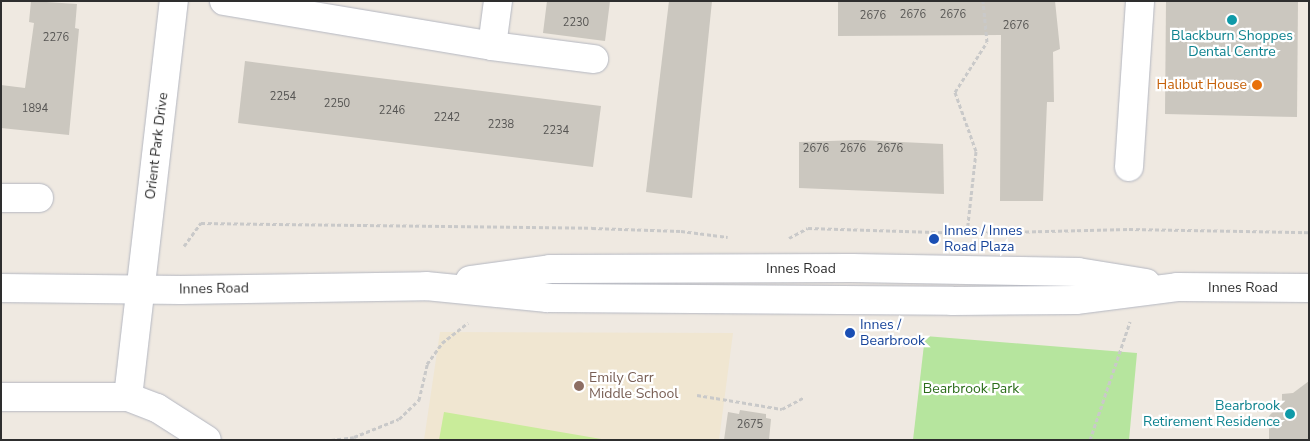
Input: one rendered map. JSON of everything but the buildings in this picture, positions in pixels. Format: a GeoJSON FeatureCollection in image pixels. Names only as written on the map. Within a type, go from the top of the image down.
{"type":"FeatureCollection","features":[{"type":"Feature","properties":{"kind":"street","name":"Orient Park Drive"},"geometry":{"type":"LineString","coordinates":[[128,397],[174,1]]}},
{"type":"Feature","properties":{"kind":"street"},"geometry":{"type":"LineString","coordinates":[[224,1],[492,46],[594,59]]}},
{"type":"Feature","properties":{"kind":"street"},"geometry":{"type":"LineString","coordinates":[[492,46],[498,1]]}},
{"type":"Feature","properties":{"kind":"street"},"geometry":{"type":"LineString","coordinates":[[1129,167],[1140,1]]}},
{"type":"Feature","properties":{"kind":"street"},"geometry":{"type":"LineString","coordinates":[[1,198],[39,198]]}},
{"type":"Feature","properties":{"kind":"street","name":"Innes Road"},"geometry":{"type":"LineString","coordinates":[[1,288],[140,290],[426,286],[547,298],[952,301],[1076,300],[1177,287],[1309,288]]}},
{"type":"Feature","properties":{"kind":"street"},"geometry":{"type":"LineString","coordinates":[[1,397],[128,397],[157,408],[207,440]]}},
{"type":"Feature","properties":{"kind":"path"},"geometry":{"type":"LineString","coordinates":[[967,233],[976,151],[955,92],[987,42],[983,1]]}},
{"type":"Feature","properties":{"kind":"path"},"geometry":{"type":"LineString","coordinates":[[184,246],[201,223],[592,228],[681,231],[737,238]]}},
{"type":"Feature","properties":{"kind":"path"},"geometry":{"type":"LineString","coordinates":[[784,240],[808,228],[967,233],[1130,230],[1309,232]]}},
{"type":"Feature","properties":{"kind":"path"},"geometry":{"type":"LineString","coordinates":[[1090,440],[1130,321]]}},
{"type":"Feature","properties":{"kind":"path"},"geometry":{"type":"LineString","coordinates":[[331,440],[354,437],[399,420],[419,400],[427,364],[442,342],[468,323]]}},
{"type":"Feature","properties":{"kind":"path"},"geometry":{"type":"LineString","coordinates":[[697,395],[782,410],[803,398]]}},
{"type":"Feature","properties":{"kind":"shaded area","name":"Emily Carr Middle School"},"geometry":{"type":"Polygon","coordinates":[[[440,332],[733,333],[719,440],[424,440],[440,332]]]}},
{"type":"Feature","properties":{"kind":"green space","name":"Bearbrook Park"},"geometry":{"type":"Polygon","coordinates":[[[925,336],[1137,353],[1129,440],[913,440],[925,336]]]}},
{"type":"Feature","properties":{"kind":"green space"},"geometry":{"type":"Polygon","coordinates":[[[444,412],[607,440],[439,440],[444,412]]]}},
{"type":"Feature","properties":{"kind":"place","name":"Blackburn Shoppes Dental Centre"},"geometry":{"type":"Point","coordinates":[1232,20]}},
{"type":"Feature","properties":{"kind":"place","name":"Halibut House"},"geometry":{"type":"Point","coordinates":[1257,85]}},
{"type":"Feature","properties":{"kind":"place","name":"Innes / Innes Road Plaza"},"geometry":{"type":"Point","coordinates":[934,239]}},
{"type":"Feature","properties":{"kind":"place","name":"Innes / Bearbrook"},"geometry":{"type":"Point","coordinates":[850,333]}},
{"type":"Feature","properties":{"kind":"place","name":"Emily Carr Middle School"},"geometry":{"type":"Point","coordinates":[579,386]}},
{"type":"Feature","properties":{"kind":"place","name":"Bearbrook Retirement Residence"},"geometry":{"type":"Point","coordinates":[1290,414]}}]}
